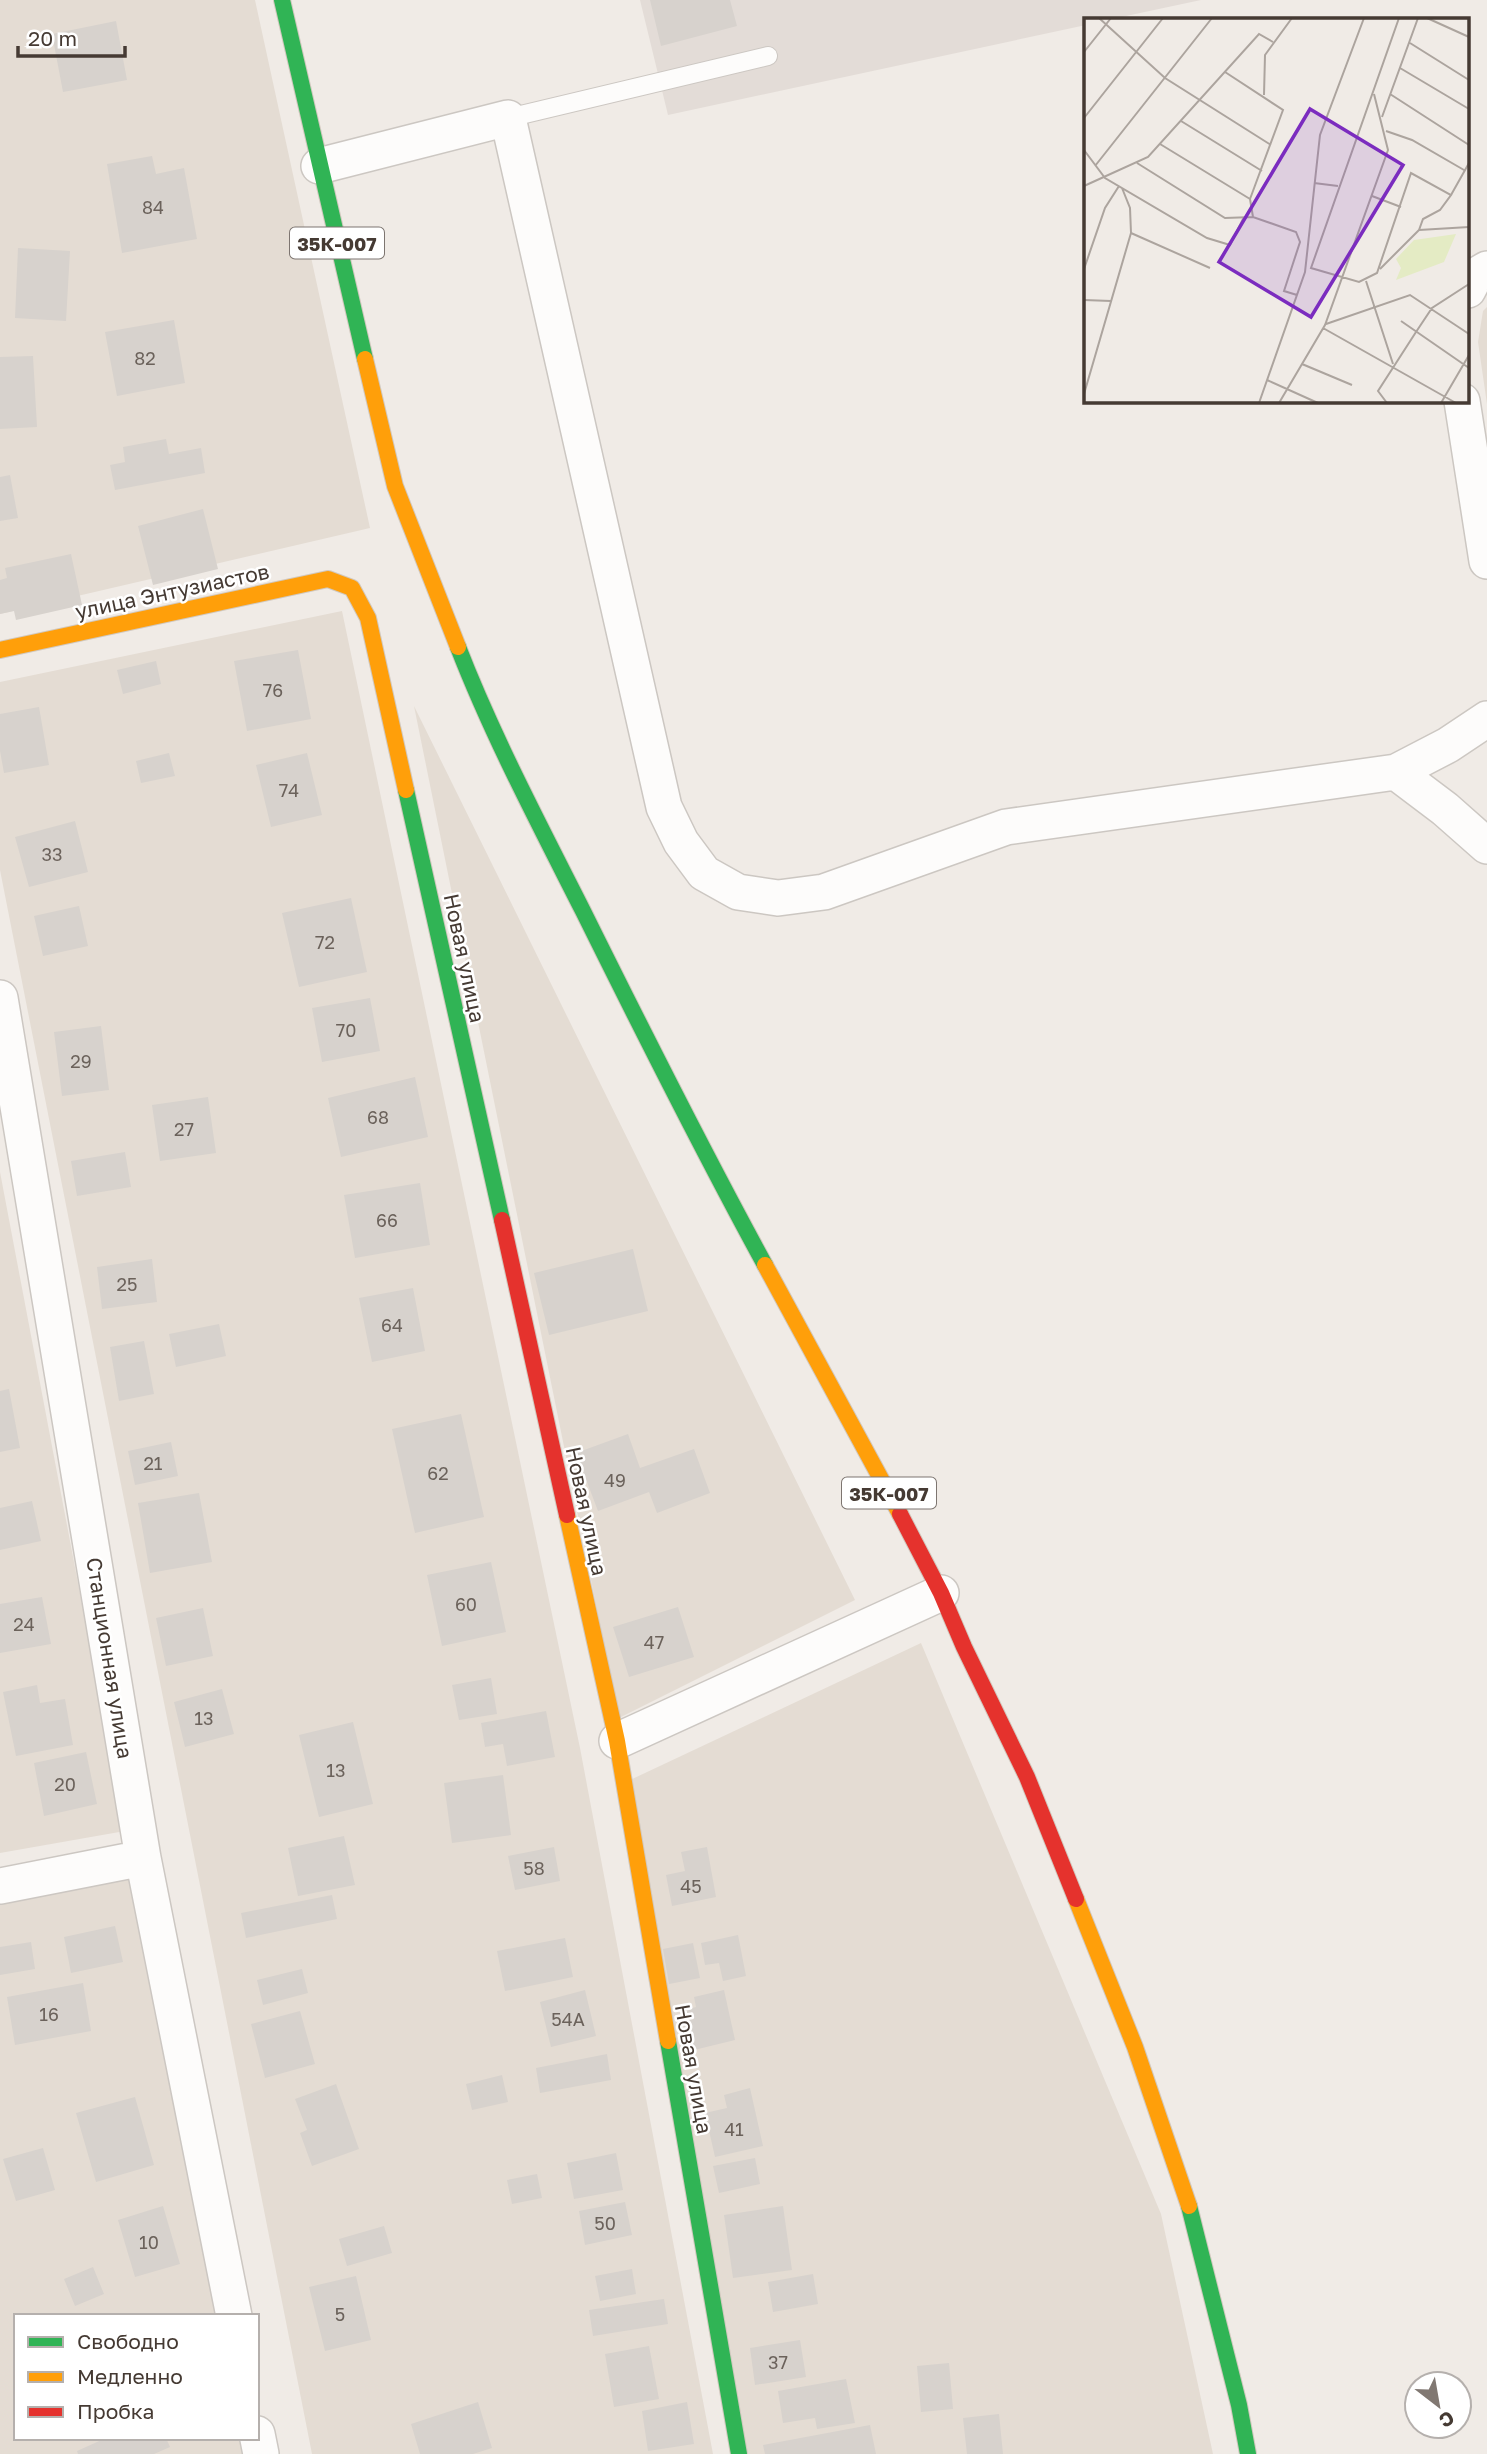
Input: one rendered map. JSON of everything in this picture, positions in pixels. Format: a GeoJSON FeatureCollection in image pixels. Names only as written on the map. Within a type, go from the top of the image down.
{"type":"FeatureCollection","features":[{"type":"Feature","properties":{"kind":"main road","name":"35К-007"},"geometry":{"type":"LineString","coordinates":[[282,0],[318,166],[395,486],[478,698],[700,1146],[942,1593],[964,1647],[1027,1777],[1135,2047],[1194,2220],[1239,2405],[1248,2454]]}},
{"type":"Feature","properties":{"kind":"main road","name":"улица Энтузиастов"},"geometry":{"type":"LineString","coordinates":[[0,650],[328,579],[352,588]]}},
{"type":"Feature","properties":{"kind":"main road","name":"Новая улица"},"geometry":{"type":"LineString","coordinates":[[352,588],[368,618],[617,1741],[738,2454]]}},
{"type":"Feature","properties":{"kind":"street"},"geometry":{"type":"LineString","coordinates":[[318,166],[508,118],[664,807],[681,842],[704,873],[738,892],[778,898],[824,892],[1006,827],[1396,772],[1448,745],[1487,719]]}},
{"type":"Feature","properties":{"kind":"street"},"geometry":{"type":"LineString","coordinates":[[1470,286],[1475,276],[1487,269]]}},
{"type":"Feature","properties":{"kind":"street"},"geometry":{"type":"LineString","coordinates":[[1462,402],[1487,561]]}},
{"type":"Feature","properties":{"kind":"street"},"geometry":{"type":"LineString","coordinates":[[1396,772],[1445,809],[1487,846]]}},
{"type":"Feature","properties":{"kind":"street","name":"Станционная улица"},"geometry":{"type":"LineString","coordinates":[[0,998],[143,1858],[234,2314]]}},
{"type":"Feature","properties":{"kind":"street"},"geometry":{"type":"LineString","coordinates":[[617,1741],[942,1593]]}},
{"type":"Feature","properties":{"kind":"street"},"geometry":{"type":"LineString","coordinates":[[0,1886],[143,1858]]}},
{"type":"Feature","properties":{"kind":"lane"},"geometry":{"type":"LineString","coordinates":[[508,118],[768,56]]}},
{"type":"Feature","properties":{"kind":"shaded area"},"geometry":{"type":"Polygon","coordinates":[[[0,0],[255,0],[370,528],[0,614],[0,0]]]}},
{"type":"Feature","properties":{"kind":"shaded area"},"geometry":{"type":"Polygon","coordinates":[[[640,0],[1201,0],[1117,18],[1084,18],[1084,25],[668,115],[640,0]]]}},
{"type":"Feature","properties":{"kind":"shaded area"},"geometry":{"type":"Polygon","coordinates":[[[1487,307],[1487,404],[1478,342],[1483,311],[1487,307]]]}},
{"type":"Feature","properties":{"kind":"shaded area"},"geometry":{"type":"Polygon","coordinates":[[[342,611],[580,1748],[713,2454],[312,2454],[0,870],[0,682],[342,611]]]}},
{"type":"Feature","properties":{"kind":"shaded area"},"geometry":{"type":"Polygon","coordinates":[[[414,706],[855,1600],[619,1718],[414,706]]]}},
{"type":"Feature","properties":{"kind":"shaded area"},"geometry":{"type":"Polygon","coordinates":[[[0,1172],[125,1831],[0,1853],[0,1172]]]}},
{"type":"Feature","properties":{"kind":"shaded area"},"geometry":{"type":"Polygon","coordinates":[[[921,1643],[1161,2214],[1213,2454],[744,2454],[628,1781],[921,1643]]]}},
{"type":"Feature","properties":{"kind":"shaded area"},"geometry":{"type":"Polygon","coordinates":[[[134,1879],[216,2314],[14,2314],[14,2440],[239,2440],[242,2454],[0,2454],[0,1903],[134,1879]]]}},
{"type":"Feature","properties":{"kind":"building"},"geometry":{"type":"Polygon","coordinates":[[[650,0],[730,0],[737,26],[661,46],[650,0]]]}},
{"type":"Feature","properties":{"kind":"building"},"geometry":{"type":"Polygon","coordinates":[[[116,21],[127,80],[63,92],[52,34],[116,21]]]}},
{"type":"Feature","properties":{"kind":"building"},"geometry":{"type":"Polygon","coordinates":[[[152,156],[156,174],[184,168],[197,239],[122,253],[107,164],[152,156]]]}},
{"type":"Feature","properties":{"kind":"building"},"geometry":{"type":"Polygon","coordinates":[[[18,248],[70,251],[66,321],[15,318],[18,248]]]}},
{"type":"Feature","properties":{"kind":"building"},"geometry":{"type":"Polygon","coordinates":[[[174,320],[185,383],[117,396],[105,332],[174,320]]]}},
{"type":"Feature","properties":{"kind":"building"},"geometry":{"type":"Polygon","coordinates":[[[33,356],[37,427],[0,429],[0,357],[33,356]]]}},
{"type":"Feature","properties":{"kind":"building"},"geometry":{"type":"Polygon","coordinates":[[[166,439],[169,454],[201,448],[205,473],[115,490],[110,465],[125,462],[123,447],[166,439]]]}},
{"type":"Feature","properties":{"kind":"building"},"geometry":{"type":"Polygon","coordinates":[[[10,475],[18,518],[0,521],[0,477],[10,475]]]}},
{"type":"Feature","properties":{"kind":"building"},"geometry":{"type":"Polygon","coordinates":[[[203,509],[218,569],[153,585],[138,526],[203,509]]]}},
{"type":"Feature","properties":{"kind":"building"},"geometry":{"type":"Polygon","coordinates":[[[71,554],[82,605],[16,620],[14,611],[0,614],[0,580],[7,578],[5,568],[71,554]]]}},
{"type":"Feature","properties":{"kind":"building"},"geometry":{"type":"Polygon","coordinates":[[[298,650],[311,719],[247,731],[234,661],[298,650]]]}},
{"type":"Feature","properties":{"kind":"building"},"geometry":{"type":"Polygon","coordinates":[[[156,661],[161,684],[123,694],[117,670],[156,661]]]}},
{"type":"Feature","properties":{"kind":"building"},"geometry":{"type":"Polygon","coordinates":[[[39,707],[49,765],[4,773],[0,751],[0,714],[39,707]]]}},
{"type":"Feature","properties":{"kind":"building"},"geometry":{"type":"Polygon","coordinates":[[[169,753],[175,776],[141,783],[136,761],[169,753]]]}},
{"type":"Feature","properties":{"kind":"building"},"geometry":{"type":"Polygon","coordinates":[[[307,753],[322,815],[271,827],[256,765],[307,753]]]}},
{"type":"Feature","properties":{"kind":"building"},"geometry":{"type":"Polygon","coordinates":[[[75,821],[88,872],[29,887],[15,837],[75,821]]]}},
{"type":"Feature","properties":{"kind":"building"},"geometry":{"type":"Polygon","coordinates":[[[351,898],[367,972],[299,987],[282,913],[351,898]]]}},
{"type":"Feature","properties":{"kind":"building"},"geometry":{"type":"Polygon","coordinates":[[[79,906],[88,946],[43,956],[34,916],[79,906]]]}},
{"type":"Feature","properties":{"kind":"building"},"geometry":{"type":"Polygon","coordinates":[[[370,998],[380,1051],[322,1062],[312,1008],[370,998]]]}},
{"type":"Feature","properties":{"kind":"building"},"geometry":{"type":"Polygon","coordinates":[[[101,1026],[109,1090],[62,1096],[54,1032],[101,1026]]]}},
{"type":"Feature","properties":{"kind":"building"},"geometry":{"type":"Polygon","coordinates":[[[415,1077],[428,1137],[341,1157],[328,1098],[415,1077]]]}},
{"type":"Feature","properties":{"kind":"building"},"geometry":{"type":"Polygon","coordinates":[[[208,1097],[216,1153],[160,1161],[152,1105],[208,1097]]]}},
{"type":"Feature","properties":{"kind":"building"},"geometry":{"type":"Polygon","coordinates":[[[125,1152],[131,1187],[77,1196],[71,1161],[125,1152]]]}},
{"type":"Feature","properties":{"kind":"building"},"geometry":{"type":"Polygon","coordinates":[[[420,1183],[430,1245],[355,1258],[344,1195],[420,1183]]]}},
{"type":"Feature","properties":{"kind":"building"},"geometry":{"type":"Polygon","coordinates":[[[633,1249],[648,1311],[549,1335],[534,1273],[633,1249]]]}},
{"type":"Feature","properties":{"kind":"building"},"geometry":{"type":"Polygon","coordinates":[[[152,1259],[157,1302],[102,1309],[97,1267],[152,1259]]]}},
{"type":"Feature","properties":{"kind":"building"},"geometry":{"type":"Polygon","coordinates":[[[413,1288],[425,1351],[372,1362],[359,1298],[413,1288]]]}},
{"type":"Feature","properties":{"kind":"building"},"geometry":{"type":"Polygon","coordinates":[[[219,1324],[226,1356],[176,1367],[169,1334],[219,1324]]]}},
{"type":"Feature","properties":{"kind":"building"},"geometry":{"type":"Polygon","coordinates":[[[144,1341],[154,1394],[119,1401],[110,1347],[144,1341]]]}},
{"type":"Feature","properties":{"kind":"building"},"geometry":{"type":"Polygon","coordinates":[[[9,1389],[20,1448],[0,1452],[0,1391],[9,1389]]]}},
{"type":"Feature","properties":{"kind":"building"},"geometry":{"type":"Polygon","coordinates":[[[461,1414],[484,1517],[415,1533],[392,1429],[461,1414]]]}},
{"type":"Feature","properties":{"kind":"building"},"geometry":{"type":"Polygon","coordinates":[[[628,1434],[640,1468],[694,1449],[710,1493],[657,1513],[649,1492],[598,1511],[576,1453],[628,1434]]]}},
{"type":"Feature","properties":{"kind":"building"},"geometry":{"type":"Polygon","coordinates":[[[171,1442],[178,1476],[135,1485],[128,1451],[171,1442]]]}},
{"type":"Feature","properties":{"kind":"building"},"geometry":{"type":"Polygon","coordinates":[[[199,1493],[212,1562],[150,1573],[138,1503],[199,1493]]]}},
{"type":"Feature","properties":{"kind":"building"},"geometry":{"type":"Polygon","coordinates":[[[32,1501],[41,1541],[0,1550],[0,1508],[32,1501]]]}},
{"type":"Feature","properties":{"kind":"building"},"geometry":{"type":"Polygon","coordinates":[[[491,1562],[506,1632],[442,1646],[427,1575],[491,1562]]]}},
{"type":"Feature","properties":{"kind":"building"},"geometry":{"type":"Polygon","coordinates":[[[42,1597],[51,1644],[0,1653],[0,1604],[42,1597]]]}},
{"type":"Feature","properties":{"kind":"building"},"geometry":{"type":"Polygon","coordinates":[[[678,1607],[694,1657],[629,1677],[613,1627],[678,1607]]]}},
{"type":"Feature","properties":{"kind":"building"},"geometry":{"type":"Polygon","coordinates":[[[203,1608],[213,1656],[166,1666],[156,1618],[203,1608]]]}},
{"type":"Feature","properties":{"kind":"building"},"geometry":{"type":"Polygon","coordinates":[[[491,1678],[497,1714],[459,1720],[452,1685],[491,1678]]]}},
{"type":"Feature","properties":{"kind":"building"},"geometry":{"type":"Polygon","coordinates":[[[37,1685],[40,1703],[65,1699],[73,1745],[16,1756],[3,1692],[37,1685]]]}},
{"type":"Feature","properties":{"kind":"building"},"geometry":{"type":"Polygon","coordinates":[[[222,1689],[234,1734],[185,1747],[174,1702],[222,1689]]]}},
{"type":"Feature","properties":{"kind":"building"},"geometry":{"type":"Polygon","coordinates":[[[546,1711],[555,1757],[507,1766],[503,1744],[485,1747],[481,1723],[546,1711]]]}},
{"type":"Feature","properties":{"kind":"building"},"geometry":{"type":"Polygon","coordinates":[[[353,1722],[373,1804],[319,1817],[299,1735],[353,1722]]]}},
{"type":"Feature","properties":{"kind":"building"},"geometry":{"type":"Polygon","coordinates":[[[86,1752],[97,1804],[44,1816],[34,1763],[86,1752]]]}},
{"type":"Feature","properties":{"kind":"building"},"geometry":{"type":"Polygon","coordinates":[[[503,1775],[511,1835],[452,1843],[444,1783],[503,1775]]]}},
{"type":"Feature","properties":{"kind":"building"},"geometry":{"type":"Polygon","coordinates":[[[344,1836],[355,1885],[298,1896],[288,1848],[344,1836]]]}},
{"type":"Feature","properties":{"kind":"building"},"geometry":{"type":"Polygon","coordinates":[[[554,1847],[560,1881],[515,1890],[508,1856],[554,1847]]]}},
{"type":"Feature","properties":{"kind":"building"},"geometry":{"type":"Polygon","coordinates":[[[707,1847],[716,1897],[672,1906],[666,1875],[685,1871],[681,1852],[707,1847]]]}},
{"type":"Feature","properties":{"kind":"building"},"geometry":{"type":"Polygon","coordinates":[[[332,1895],[337,1919],[246,1938],[241,1913],[332,1895]]]}},
{"type":"Feature","properties":{"kind":"building"},"geometry":{"type":"Polygon","coordinates":[[[115,1926],[123,1962],[71,1973],[64,1937],[115,1926]]]}},
{"type":"Feature","properties":{"kind":"building"},"geometry":{"type":"Polygon","coordinates":[[[738,1935],[746,1976],[723,1981],[719,1963],[705,1965],[701,1943],[738,1935]]]}},
{"type":"Feature","properties":{"kind":"building"},"geometry":{"type":"Polygon","coordinates":[[[565,1938],[573,1977],[505,1991],[497,1951],[565,1938]]]}},
{"type":"Feature","properties":{"kind":"building"},"geometry":{"type":"Polygon","coordinates":[[[31,1942],[35,1969],[0,1975],[0,1947],[31,1942]]]}},
{"type":"Feature","properties":{"kind":"building"},"geometry":{"type":"Polygon","coordinates":[[[693,1943],[700,1978],[669,1984],[663,1949],[693,1943]]]}},
{"type":"Feature","properties":{"kind":"building"},"geometry":{"type":"Polygon","coordinates":[[[302,1969],[308,1993],[263,2005],[257,1980],[302,1969]]]}},
{"type":"Feature","properties":{"kind":"building"},"geometry":{"type":"Polygon","coordinates":[[[83,1983],[91,2031],[15,2045],[7,1997],[83,1983]]]}},
{"type":"Feature","properties":{"kind":"building"},"geometry":{"type":"Polygon","coordinates":[[[585,1990],[596,2036],[551,2047],[540,2002],[585,1990]]]}},
{"type":"Feature","properties":{"kind":"building"},"geometry":{"type":"Polygon","coordinates":[[[724,1990],[735,2040],[690,2051],[681,2011],[696,2007],[694,1997],[724,1990]]]}},
{"type":"Feature","properties":{"kind":"building"},"geometry":{"type":"Polygon","coordinates":[[[300,2011],[315,2064],[265,2078],[251,2024],[300,2011]]]}},
{"type":"Feature","properties":{"kind":"building"},"geometry":{"type":"Polygon","coordinates":[[[607,2054],[611,2080],[540,2093],[536,2068],[607,2054]]]}},
{"type":"Feature","properties":{"kind":"building"},"geometry":{"type":"Polygon","coordinates":[[[502,2075],[508,2102],[472,2110],[466,2084],[502,2075]]]}},
{"type":"Feature","properties":{"kind":"building"},"geometry":{"type":"Polygon","coordinates":[[[336,2084],[359,2149],[312,2166],[300,2133],[307,2130],[295,2099],[336,2084]]]}},
{"type":"Feature","properties":{"kind":"building"},"geometry":{"type":"Polygon","coordinates":[[[750,2088],[763,2146],[715,2157],[705,2113],[727,2108],[724,2095],[750,2088]]]}},
{"type":"Feature","properties":{"kind":"building"},"geometry":{"type":"Polygon","coordinates":[[[135,2097],[154,2165],[96,2182],[76,2113],[135,2097]]]}},
{"type":"Feature","properties":{"kind":"building"},"geometry":{"type":"Polygon","coordinates":[[[43,2148],[55,2190],[16,2201],[3,2159],[43,2148]]]}},
{"type":"Feature","properties":{"kind":"building"},"geometry":{"type":"Polygon","coordinates":[[[616,2153],[623,2190],[574,2199],[567,2163],[616,2153]]]}},
{"type":"Feature","properties":{"kind":"building"},"geometry":{"type":"Polygon","coordinates":[[[755,2158],[760,2184],[719,2193],[713,2166],[755,2158]]]}},
{"type":"Feature","properties":{"kind":"building"},"geometry":{"type":"Polygon","coordinates":[[[537,2174],[542,2198],[512,2204],[507,2180],[537,2174]]]}},
{"type":"Feature","properties":{"kind":"building"},"geometry":{"type":"Polygon","coordinates":[[[625,2202],[632,2235],[585,2245],[579,2211],[625,2202]]]}},
{"type":"Feature","properties":{"kind":"building"},"geometry":{"type":"Polygon","coordinates":[[[163,2206],[180,2264],[135,2277],[118,2220],[163,2206]]]}},
{"type":"Feature","properties":{"kind":"building"},"geometry":{"type":"Polygon","coordinates":[[[783,2206],[792,2270],[733,2278],[724,2215],[783,2206]]]}},
{"type":"Feature","properties":{"kind":"building"},"geometry":{"type":"Polygon","coordinates":[[[384,2226],[392,2253],[347,2266],[339,2239],[384,2226]]]}},
{"type":"Feature","properties":{"kind":"building"},"geometry":{"type":"Polygon","coordinates":[[[93,2267],[104,2294],[75,2306],[64,2279],[93,2267]]]}},
{"type":"Feature","properties":{"kind":"building"},"geometry":{"type":"Polygon","coordinates":[[[632,2269],[636,2294],[600,2301],[595,2276],[632,2269]]]}},
{"type":"Feature","properties":{"kind":"building"},"geometry":{"type":"Polygon","coordinates":[[[813,2274],[818,2304],[773,2312],[768,2282],[813,2274]]]}},
{"type":"Feature","properties":{"kind":"building"},"geometry":{"type":"Polygon","coordinates":[[[356,2276],[371,2340],[325,2351],[309,2287],[356,2276]]]}},
{"type":"Feature","properties":{"kind":"building"},"geometry":{"type":"Polygon","coordinates":[[[664,2299],[668,2324],[593,2336],[589,2310],[664,2299]]]}},
{"type":"Feature","properties":{"kind":"building"},"geometry":{"type":"Polygon","coordinates":[[[800,2340],[806,2377],[755,2385],[750,2348],[800,2340]]]}},
{"type":"Feature","properties":{"kind":"building"},"geometry":{"type":"Polygon","coordinates":[[[649,2346],[659,2399],[614,2407],[605,2354],[649,2346]]]}},
{"type":"Feature","properties":{"kind":"building"},"geometry":{"type":"Polygon","coordinates":[[[949,2363],[953,2409],[921,2412],[917,2366],[949,2363]]]}},
{"type":"Feature","properties":{"kind":"building"},"geometry":{"type":"Polygon","coordinates":[[[846,2379],[855,2423],[817,2429],[815,2418],[783,2423],[778,2391],[846,2379]]]}},
{"type":"Feature","properties":{"kind":"building"},"geometry":{"type":"Polygon","coordinates":[[[478,2402],[492,2448],[473,2454],[420,2454],[411,2424],[478,2402]]]}},
{"type":"Feature","properties":{"kind":"building"},"geometry":{"type":"Polygon","coordinates":[[[687,2402],[694,2444],[648,2451],[642,2411],[687,2402]]]}},
{"type":"Feature","properties":{"kind":"building"},"geometry":{"type":"Polygon","coordinates":[[[999,2414],[1003,2454],[967,2454],[963,2418],[999,2414]]]}},
{"type":"Feature","properties":{"kind":"building"},"geometry":{"type":"Polygon","coordinates":[[[870,2425],[876,2454],[765,2454],[763,2445],[870,2425]]]}},
{"type":"Feature","properties":{"kind":"building"},"geometry":{"type":"Polygon","coordinates":[[[102,2440],[167,2440],[170,2447],[154,2454],[78,2454],[77,2451],[102,2440]]]}},
{"type":"Feature","properties":{"kind":"traffic: fast"},"geometry":{"type":"LineString","coordinates":[[282,0],[365,359]]}},
{"type":"Feature","properties":{"kind":"traffic: fast"},"geometry":{"type":"LineString","coordinates":[[458,647],[533,813],[672,1089],[765,1265]]}},
{"type":"Feature","properties":{"kind":"traffic: fast"},"geometry":{"type":"LineString","coordinates":[[406,790],[502,1220]]}},
{"type":"Feature","properties":{"kind":"traffic: fast"},"geometry":{"type":"LineString","coordinates":[[668,2041],[739,2454]]}},
{"type":"Feature","properties":{"kind":"traffic: fast"},"geometry":{"type":"LineString","coordinates":[[1189,2206],[1239,2405],[1248,2454]]}},
{"type":"Feature","properties":{"kind":"traffic: slow"},"geometry":{"type":"LineString","coordinates":[[365,359],[395,486],[458,647]]}},
{"type":"Feature","properties":{"kind":"traffic: slow"},"geometry":{"type":"LineString","coordinates":[[0,650],[328,579],[352,588],[368,618],[406,790]]}},
{"type":"Feature","properties":{"kind":"traffic: slow"},"geometry":{"type":"LineString","coordinates":[[765,1265],[900,1514]]}},
{"type":"Feature","properties":{"kind":"traffic: slow"},"geometry":{"type":"LineString","coordinates":[[567,1515],[617,1741],[668,2041]]}},
{"type":"Feature","properties":{"kind":"traffic: slow"},"geometry":{"type":"LineString","coordinates":[[1076,1899],[1135,2047],[1189,2206]]}},
{"type":"Feature","properties":{"kind":"traffic: jam"},"geometry":{"type":"LineString","coordinates":[[502,1220],[567,1515]]}},
{"type":"Feature","properties":{"kind":"traffic: jam"},"geometry":{"type":"LineString","coordinates":[[900,1514],[941,1593],[1027,1777],[1076,1899]]}}]}
